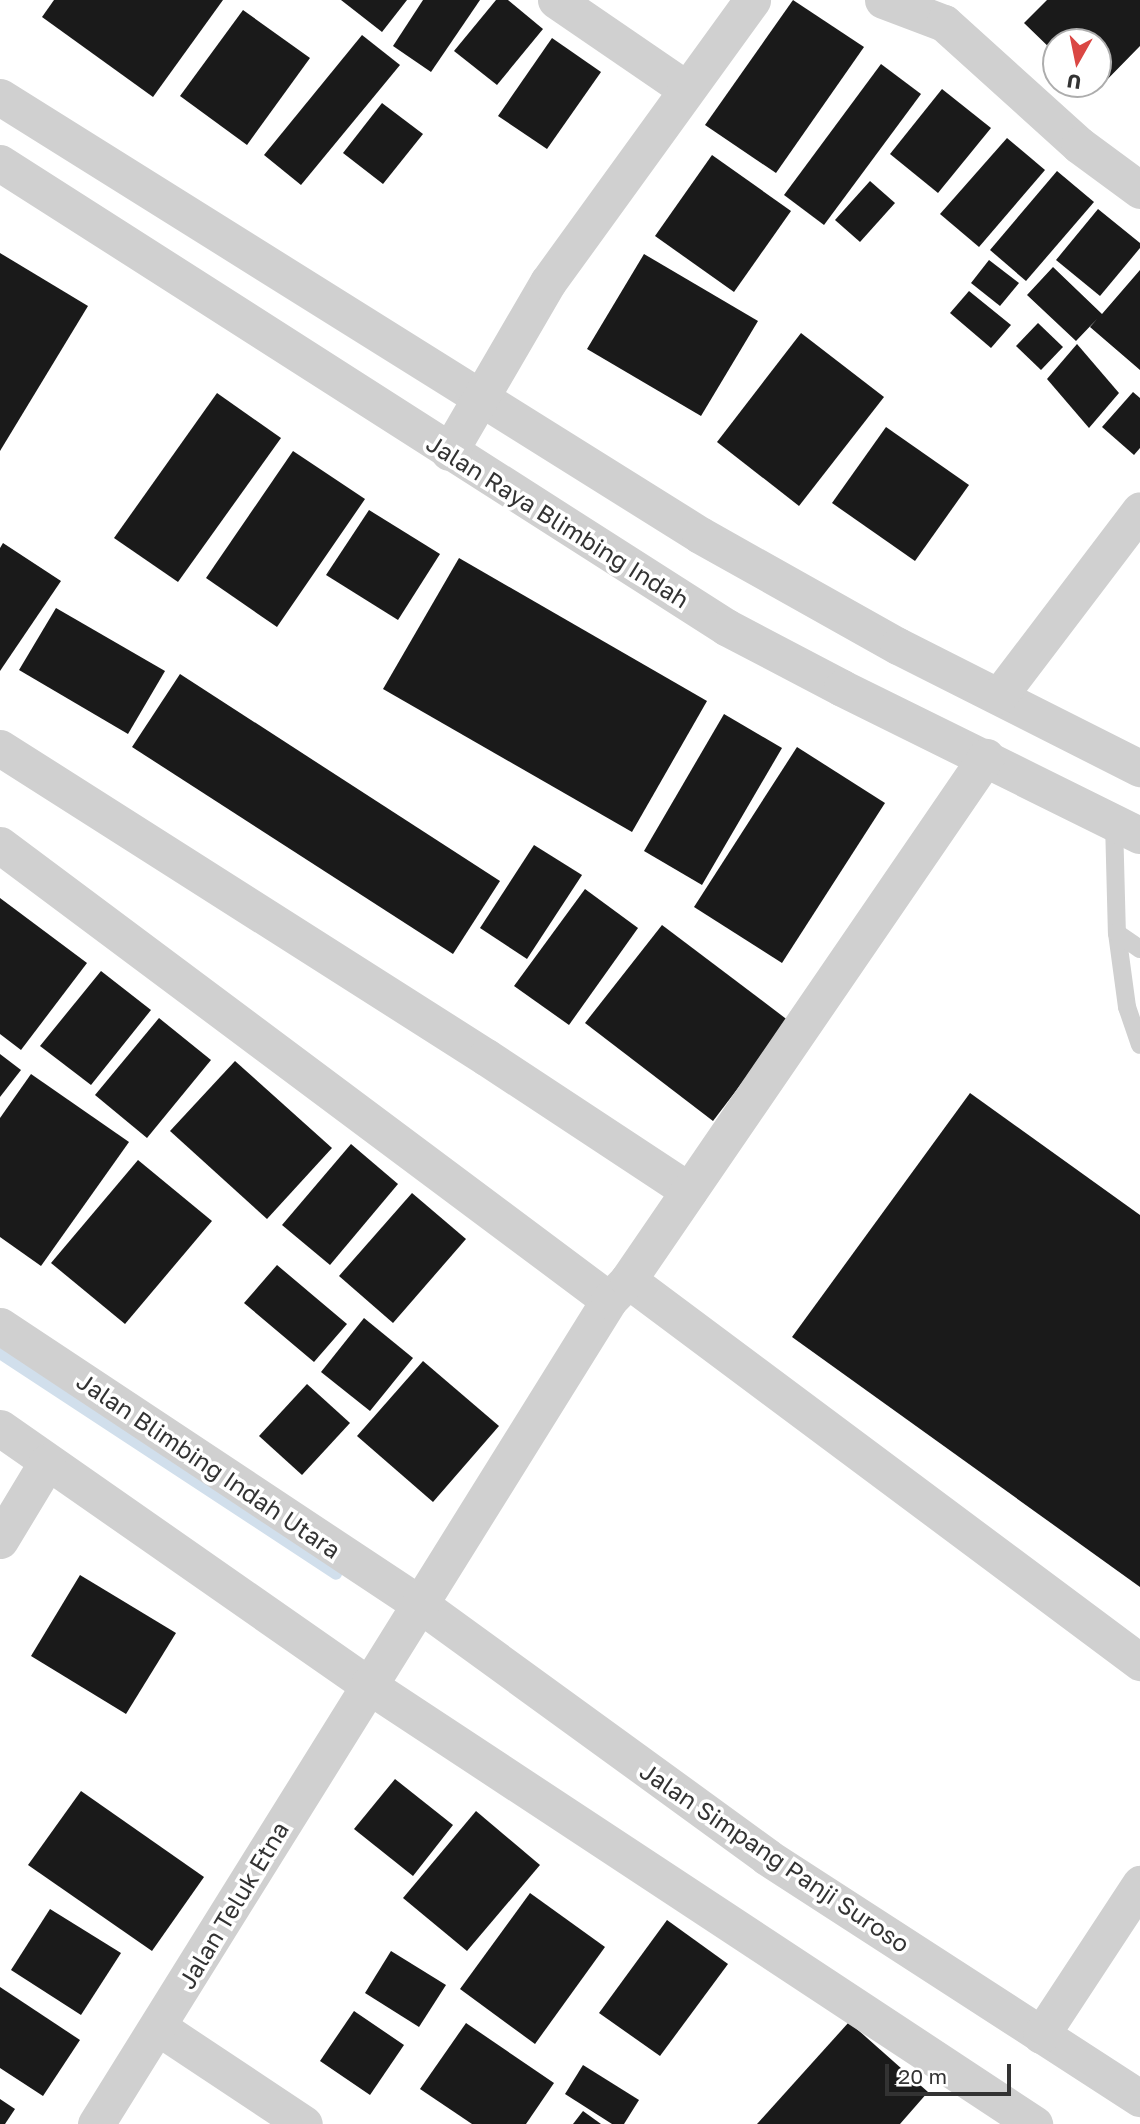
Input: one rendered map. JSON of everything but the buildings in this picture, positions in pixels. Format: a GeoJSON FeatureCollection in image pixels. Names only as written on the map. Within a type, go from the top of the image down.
{"type":"FeatureCollection","features":[{"type":"Feature","properties":{"kind":"street"},"geometry":{"type":"LineString","coordinates":[[556,0],[687,89]]}},
{"type":"Feature","properties":{"kind":"street"},"geometry":{"type":"LineString","coordinates":[[449,452],[548,282],[752,0]]}},
{"type":"Feature","properties":{"kind":"street"},"geometry":{"type":"LineString","coordinates":[[883,0],[939,12],[1079,145],[1140,190]]}},
{"type":"Feature","properties":{"kind":"street"},"geometry":{"type":"LineString","coordinates":[[0,97],[700,535],[898,646],[1140,768]]}},
{"type":"Feature","properties":{"kind":"street","name":"Jalan Raya Blimbing Indah"},"geometry":{"type":"LineString","coordinates":[[0,163],[726,628],[1127,829]]}},
{"type":"Feature","properties":{"kind":"street"},"geometry":{"type":"LineString","coordinates":[[999,696],[1140,510]]}},
{"type":"Feature","properties":{"kind":"street"},"geometry":{"type":"LineString","coordinates":[[0,748],[486,1057],[689,1191]]}},
{"type":"Feature","properties":{"kind":"street","name":"Jalan Teluk Etna"},"geometry":{"type":"LineString","coordinates":[[96,2124],[418,1603],[618,1290],[689,1191],[986,757]]}},
{"type":"Feature","properties":{"kind":"street"},"geometry":{"type":"LineString","coordinates":[[0,845],[1140,1662]]}},
{"type":"Feature","properties":{"kind":"street","name":"Jalan Blimbing Indah Utara"},"geometry":{"type":"LineString","coordinates":[[0,1326],[418,1603]]}},
{"type":"Feature","properties":{"kind":"street"},"geometry":{"type":"LineString","coordinates":[[0,1428],[368,1685],[1034,2124]]}},
{"type":"Feature","properties":{"kind":"street"},"geometry":{"type":"LineString","coordinates":[[0,1540],[47,1462]]}},
{"type":"Feature","properties":{"kind":"street","name":"Jalan Simpang Panji Suroso"},"geometry":{"type":"LineString","coordinates":[[418,1603],[767,1857],[1140,2098]]}},
{"type":"Feature","properties":{"kind":"street"},"geometry":{"type":"LineString","coordinates":[[1041,2035],[1140,1884]]}},
{"type":"Feature","properties":{"kind":"street"},"geometry":{"type":"LineString","coordinates":[[158,2027],[304,2124]]}},
{"type":"Feature","properties":{"kind":"lane"},"geometry":{"type":"LineString","coordinates":[[1127,829],[1117,933],[1127,1007],[1140,1045]]}},
{"type":"Feature","properties":{"kind":"lane"},"geometry":{"type":"LineString","coordinates":[[1117,933],[1140,949]]}},
{"type":"Feature","properties":{"kind":"waterway"},"geometry":{"type":"LineString","coordinates":[[0,1353],[336,1574]]}}]}
